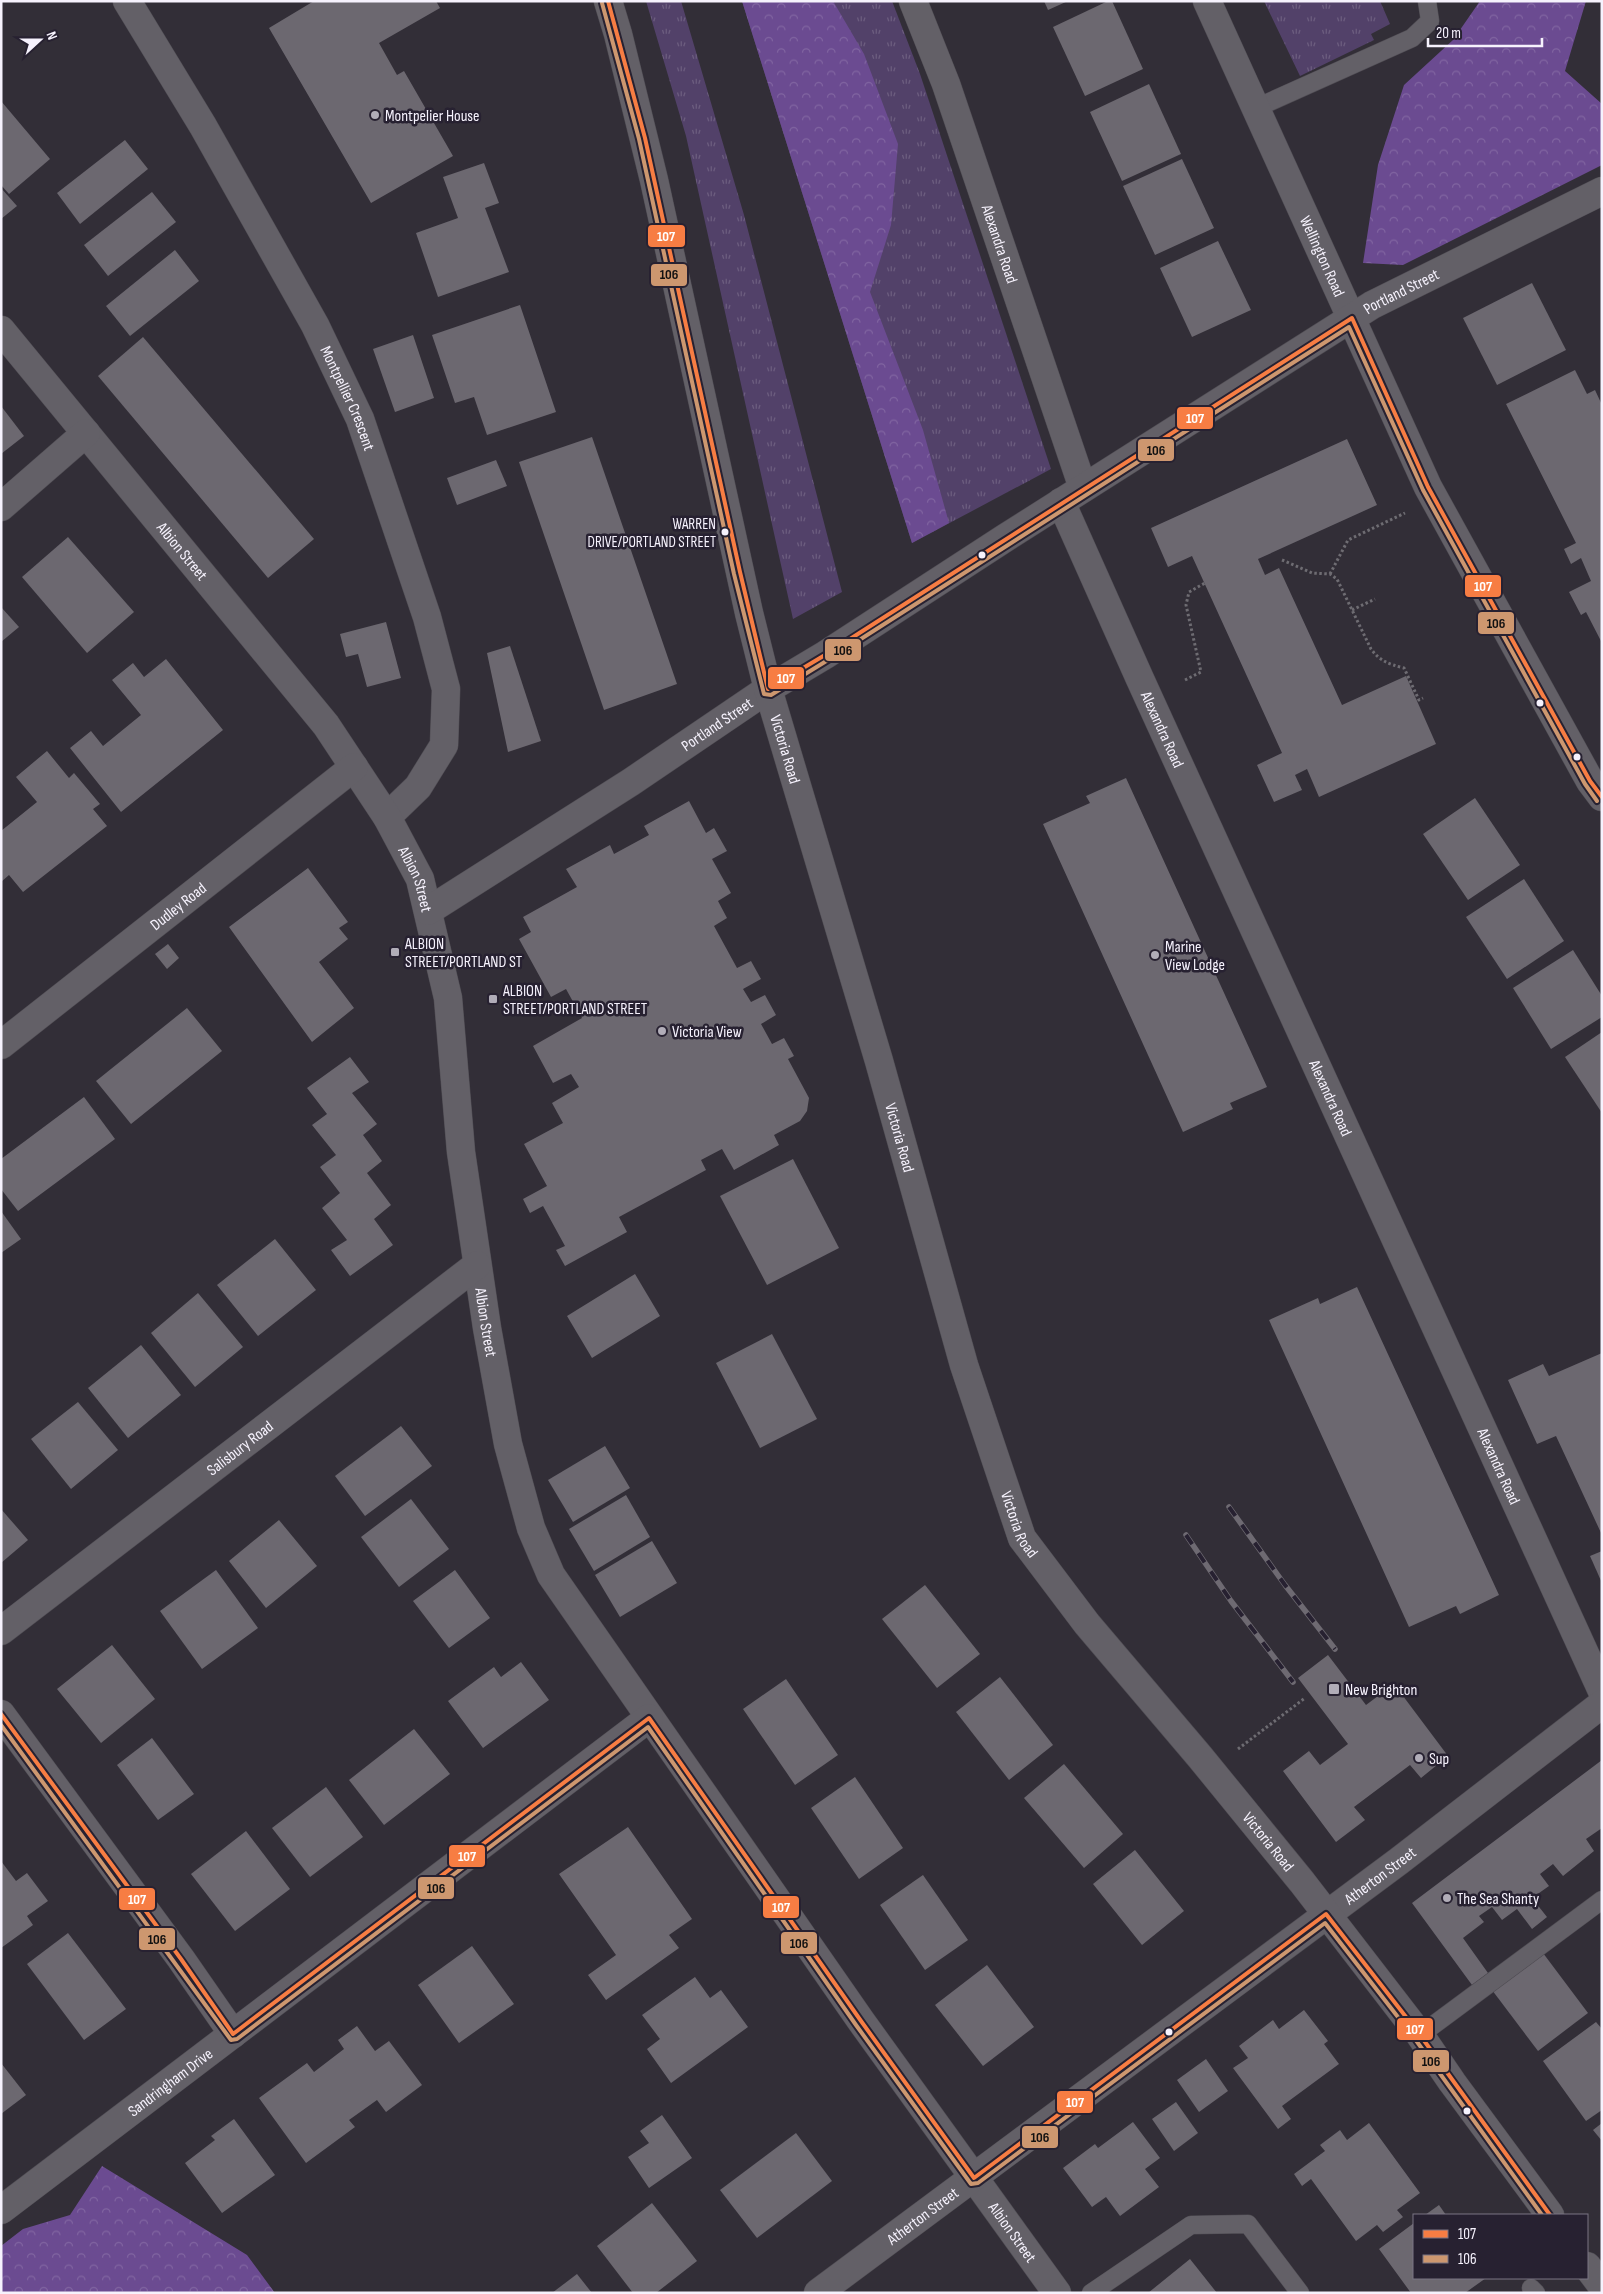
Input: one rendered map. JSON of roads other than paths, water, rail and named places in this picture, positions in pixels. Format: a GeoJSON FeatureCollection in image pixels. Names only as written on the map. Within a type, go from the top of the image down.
{"type":"FeatureCollection","features":[{"type":"Feature","properties":{"kind":"street","name":"Montpellier Crescent"},"geometry":{"type":"LineString","coordinates":[[127,1],[202,126],[316,325],[360,420],[428,617],[446,689],[444,746],[418,787],[387,817]]}},
{"type":"Feature","properties":{"kind":"street","name":"Victoria Road"},"geometry":{"type":"LineString","coordinates":[[608,1],[654,180],[749,613],[768,689],[879,1061],[964,1365],[1022,1538],[1087,1624],[1200,1757],[1326,1914],[1420,2035],[1452,2082],[1549,2214]]}},
{"type":"Feature","properties":{"kind":"street","name":"Alexandra Road"},"geometry":{"type":"LineString","coordinates":[[913,1],[946,84],[1072,495],[1140,679],[1602,1691]]}},
{"type":"Feature","properties":{"kind":"street","name":"Wellington Road"},"geometry":{"type":"LineString","coordinates":[[1207,1],[1256,108],[1362,311],[1428,487],[1590,781],[1602,797]]}},
{"type":"Feature","properties":{"kind":"street","name":"Portland Street"},"geometry":{"type":"LineString","coordinates":[[428,911],[631,782],[768,689],[825,655],[1362,311],[1602,191]]}},
{"type":"Feature","properties":{"kind":"street","name":"Albion Street"},"geometry":{"type":"LineString","coordinates":[[1,330],[326,725],[387,817],[420,879],[448,998],[461,1152],[477,1264],[508,1444],[531,1528],[551,1575],[856,2013],[1057,2293]]}},
{"type":"Feature","properties":{"kind":"street"},"geometry":{"type":"LineString","coordinates":[[1,507],[86,433]]}},
{"type":"Feature","properties":{"kind":"street","name":"Dudley Road"},"geometry":{"type":"LineString","coordinates":[[1,1045],[354,767]]}},
{"type":"Feature","properties":{"kind":"street","name":"Salisbury Road"},"geometry":{"type":"LineString","coordinates":[[1,1631],[477,1264]]}},
{"type":"Feature","properties":{"kind":"street","name":"Atherton Street"},"geometry":{"type":"LineString","coordinates":[[818,2293],[1399,1861],[1602,1704]]}},
{"type":"Feature","properties":{"kind":"street"},"geometry":{"type":"LineString","coordinates":[[1,1714],[182,1959],[233,2034]]}},
{"type":"Feature","properties":{"kind":"street","name":"Sandringham Drive"},"geometry":{"type":"LineString","coordinates":[[1,2210],[649,1718]]}},
{"type":"Feature","properties":{"kind":"street"},"geometry":{"type":"LineString","coordinates":[[1588,2267],[1602,2286]]}},
{"type":"Feature","properties":{"kind":"lane"},"geometry":{"type":"LineString","coordinates":[[1256,108],[1412,38],[1430,20],[1427,1]]}},
{"type":"Feature","properties":{"kind":"lane"},"geometry":{"type":"LineString","coordinates":[[1420,2035],[1602,1900]]}},
{"type":"Feature","properties":{"kind":"lane"},"geometry":{"type":"LineString","coordinates":[[1092,2293],[1191,2225],[1248,2224],[1300,2293]]}},
{"type":"Feature","properties":{"kind":"railway"},"geometry":{"type":"LineString","coordinates":[[1229,1507],[1285,1585],[1335,1649]]}},
{"type":"Feature","properties":{"kind":"railway"},"geometry":{"type":"LineString","coordinates":[[1186,1535],[1231,1601],[1293,1682]]}},
{"type":"Feature","properties":{"kind":"place","name":"Montpelier House"},"geometry":{"type":"Point","coordinates":[375,115]}},
{"type":"Feature","properties":{"kind":"place","name":"WARREN DRIVE/PORTLAND STREET"},"geometry":{"type":"Point","coordinates":[725,532]}},
{"type":"Feature","properties":{"kind":"place","name":"ALBION STREET/PORTLAND ST"},"geometry":{"type":"Point","coordinates":[395,952]}},
{"type":"Feature","properties":{"kind":"place","name":"Marine View Lodge"},"geometry":{"type":"Point","coordinates":[1155,955]}},
{"type":"Feature","properties":{"kind":"place","name":"ALBION STREET/PORTLAND STREET"},"geometry":{"type":"Point","coordinates":[493,999]}},
{"type":"Feature","properties":{"kind":"place","name":"Victoria View"},"geometry":{"type":"Point","coordinates":[662,1031]}},
{"type":"Feature","properties":{"kind":"place","name":"New Brighton"},"geometry":{"type":"Point","coordinates":[1334,1689]}},
{"type":"Feature","properties":{"kind":"place","name":"Sup"},"geometry":{"type":"Point","coordinates":[1419,1758]}},
{"type":"Feature","properties":{"kind":"place","name":"The Sea Shanty"},"geometry":{"type":"Point","coordinates":[1447,1898]}}]}
